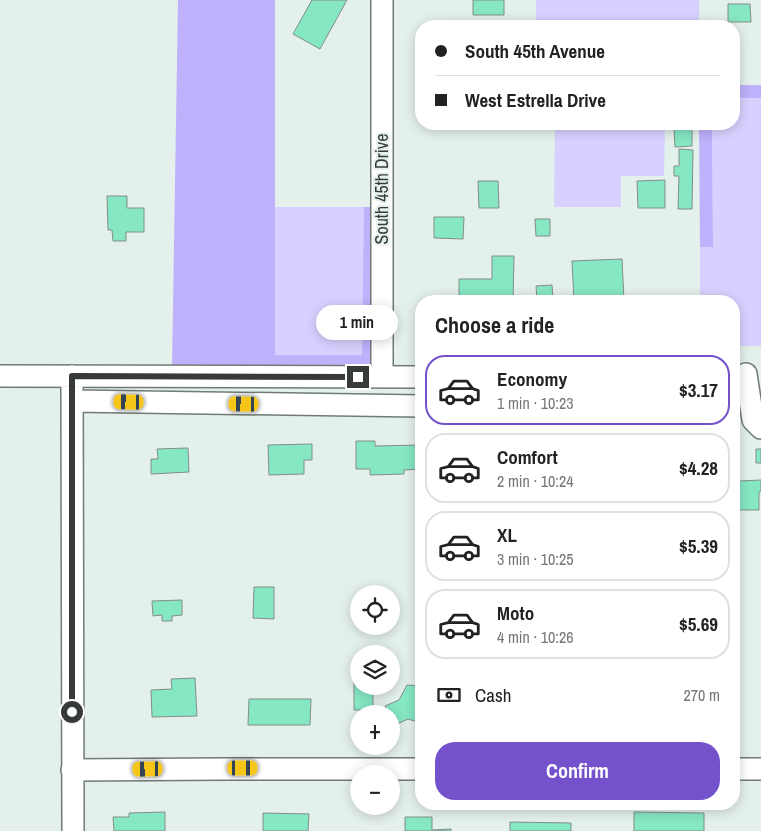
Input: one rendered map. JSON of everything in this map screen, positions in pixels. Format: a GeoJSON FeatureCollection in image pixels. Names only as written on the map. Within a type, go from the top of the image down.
{"type":"FeatureCollection","features":[{"type":"Feature","properties":{"kind":"street","name":"South 45th Drive"},"geometry":{"type":"LineString","coordinates":[[382,0],[382,377]]}},
{"type":"Feature","properties":{"kind":"street"},"geometry":{"type":"LineString","coordinates":[[747,374],[754,420],[761,428]]}},
{"type":"Feature","properties":{"kind":"street"},"geometry":{"type":"LineString","coordinates":[[0,376],[415,377]]}},
{"type":"Feature","properties":{"kind":"street"},"geometry":{"type":"LineString","coordinates":[[72,376],[72,831]]}},
{"type":"Feature","properties":{"kind":"street"},"geometry":{"type":"LineString","coordinates":[[358,377],[358,406]]}},
{"type":"Feature","properties":{"kind":"street"},"geometry":{"type":"LineString","coordinates":[[72,401],[415,406]]}},
{"type":"Feature","properties":{"kind":"street"},"geometry":{"type":"LineString","coordinates":[[72,770],[224,768],[415,769]]}},
{"type":"Feature","properties":{"kind":"street"},"geometry":{"type":"LineString","coordinates":[[740,769],[761,769]]}},
{"type":"Feature","properties":{"kind":"shaded area"},"geometry":{"type":"Polygon","coordinates":[[[178,0],[275,0],[275,355],[362,355],[364,207],[374,207],[372,368],[172,368],[178,0]]]}},
{"type":"Feature","properties":{"kind":"shaded area"},"geometry":{"type":"Polygon","coordinates":[[[536,0],[699,0],[699,20],[536,20],[536,0]]]}},
{"type":"Feature","properties":{"kind":"shaded area"},"geometry":{"type":"Polygon","coordinates":[[[740,85],[761,85],[761,98],[740,98],[740,85]]]}},
{"type":"Feature","properties":{"kind":"shaded area"},"geometry":{"type":"Polygon","coordinates":[[[740,98],[761,98],[761,346],[740,346],[740,295],[700,295],[700,247],[713,247],[712,130],[740,130],[740,98]]]}},
{"type":"Feature","properties":{"kind":"shaded area"},"geometry":{"type":"Polygon","coordinates":[[[555,130],[665,130],[664,176],[621,176],[621,207],[554,207],[555,130]]]}},
{"type":"Feature","properties":{"kind":"shaded area"},"geometry":{"type":"Polygon","coordinates":[[[699,130],[712,130],[713,247],[700,247],[699,130]]]}},
{"type":"Feature","properties":{"kind":"shaded area"},"geometry":{"type":"Polygon","coordinates":[[[275,207],[364,207],[363,356],[275,355],[275,207]]]}},
{"type":"Feature","properties":{"kind":"building"},"geometry":{"type":"Polygon","coordinates":[[[312,0],[347,0],[320,49],[293,34],[312,0]]]}},
{"type":"Feature","properties":{"kind":"building"},"geometry":{"type":"Polygon","coordinates":[[[473,0],[504,0],[504,15],[473,15],[473,0]]]}},
{"type":"Feature","properties":{"kind":"building"},"geometry":{"type":"Polygon","coordinates":[[[728,4],[750,4],[751,22],[728,20],[728,4]]]}},
{"type":"Feature","properties":{"kind":"building"},"geometry":{"type":"Polygon","coordinates":[[[674,130],[692,130],[692,146],[675,147],[674,130]]]}},
{"type":"Feature","properties":{"kind":"building"},"geometry":{"type":"Polygon","coordinates":[[[679,149],[693,150],[692,209],[678,209],[679,176],[674,176],[674,166],[679,166],[679,149]]]}},
{"type":"Feature","properties":{"kind":"building"},"geometry":{"type":"Polygon","coordinates":[[[665,180],[665,208],[638,208],[637,181],[665,180]]]}},
{"type":"Feature","properties":{"kind":"building"},"geometry":{"type":"Polygon","coordinates":[[[478,181],[498,181],[499,208],[479,208],[478,181]]]}},
{"type":"Feature","properties":{"kind":"building"},"geometry":{"type":"Polygon","coordinates":[[[107,196],[127,196],[127,208],[144,208],[144,232],[126,232],[126,241],[113,241],[112,230],[108,230],[107,196]]]}},
{"type":"Feature","properties":{"kind":"building"},"geometry":{"type":"Polygon","coordinates":[[[434,217],[464,217],[463,239],[434,238],[434,217]]]}},
{"type":"Feature","properties":{"kind":"building"},"geometry":{"type":"Polygon","coordinates":[[[535,219],[550,219],[550,236],[536,236],[535,219]]]}},
{"type":"Feature","properties":{"kind":"building"},"geometry":{"type":"Polygon","coordinates":[[[492,256],[514,256],[513,295],[459,295],[459,279],[492,279],[492,256]]]}},
{"type":"Feature","properties":{"kind":"building"},"geometry":{"type":"Polygon","coordinates":[[[622,259],[624,295],[574,295],[572,261],[622,259]]]}},
{"type":"Feature","properties":{"kind":"building"},"geometry":{"type":"Polygon","coordinates":[[[552,285],[553,295],[537,295],[536,286],[552,285]]]}},
{"type":"Feature","properties":{"kind":"building"},"geometry":{"type":"Polygon","coordinates":[[[356,441],[375,441],[375,446],[415,445],[415,469],[404,470],[404,474],[370,475],[370,469],[356,469],[356,441]]]}},
{"type":"Feature","properties":{"kind":"building"},"geometry":{"type":"Polygon","coordinates":[[[312,444],[312,460],[304,460],[304,474],[269,475],[268,445],[312,444]]]}},
{"type":"Feature","properties":{"kind":"building"},"geometry":{"type":"Polygon","coordinates":[[[188,448],[189,472],[151,474],[151,459],[158,459],[157,449],[188,448]]]}},
{"type":"Feature","properties":{"kind":"building"},"geometry":{"type":"Polygon","coordinates":[[[756,449],[761,449],[761,463],[756,463],[756,449]]]}},
{"type":"Feature","properties":{"kind":"building"},"geometry":{"type":"Polygon","coordinates":[[[761,480],[759,510],[740,510],[740,481],[761,480]]]}},
{"type":"Feature","properties":{"kind":"building"},"geometry":{"type":"Polygon","coordinates":[[[254,587],[274,587],[274,619],[253,618],[254,587]]]}},
{"type":"Feature","properties":{"kind":"building"},"geometry":{"type":"Polygon","coordinates":[[[182,600],[182,615],[172,616],[172,621],[162,621],[162,615],[153,616],[152,601],[182,600]]]}},
{"type":"Feature","properties":{"kind":"building"},"geometry":{"type":"Polygon","coordinates":[[[195,678],[197,716],[152,717],[151,690],[172,689],[171,679],[195,678]]]}},
{"type":"Feature","properties":{"kind":"building"},"geometry":{"type":"Polygon","coordinates":[[[407,685],[415,686],[415,721],[408,719],[400,723],[400,705],[387,705],[399,700],[407,685]]]}},
{"type":"Feature","properties":{"kind":"building"},"geometry":{"type":"Polygon","coordinates":[[[354,695],[373,695],[373,705],[354,705],[354,695]]]}},
{"type":"Feature","properties":{"kind":"building"},"geometry":{"type":"Polygon","coordinates":[[[249,699],[311,699],[310,725],[248,725],[249,699]]]}},
{"type":"Feature","properties":{"kind":"building"},"geometry":{"type":"Polygon","coordinates":[[[165,812],[165,831],[114,831],[113,817],[129,817],[129,813],[165,812]]]}},
{"type":"Feature","properties":{"kind":"building"},"geometry":{"type":"Polygon","coordinates":[[[634,812],[704,813],[704,831],[634,831],[634,812]]]}},
{"type":"Feature","properties":{"kind":"building"},"geometry":{"type":"Polygon","coordinates":[[[263,813],[309,814],[308,831],[263,831],[263,813]]]}},
{"type":"Feature","properties":{"kind":"building"},"geometry":{"type":"Polygon","coordinates":[[[405,817],[432,817],[432,830],[451,829],[451,831],[405,831],[405,817]]]}},
{"type":"Feature","properties":{"kind":"building"},"geometry":{"type":"Polygon","coordinates":[[[510,822],[571,823],[571,831],[510,831],[510,822]]]}},
{"type":"Feature","properties":{"kind":"route"},"geometry":{"type":"LineString","coordinates":[[72,712],[72,376],[358,377]]}}]}
